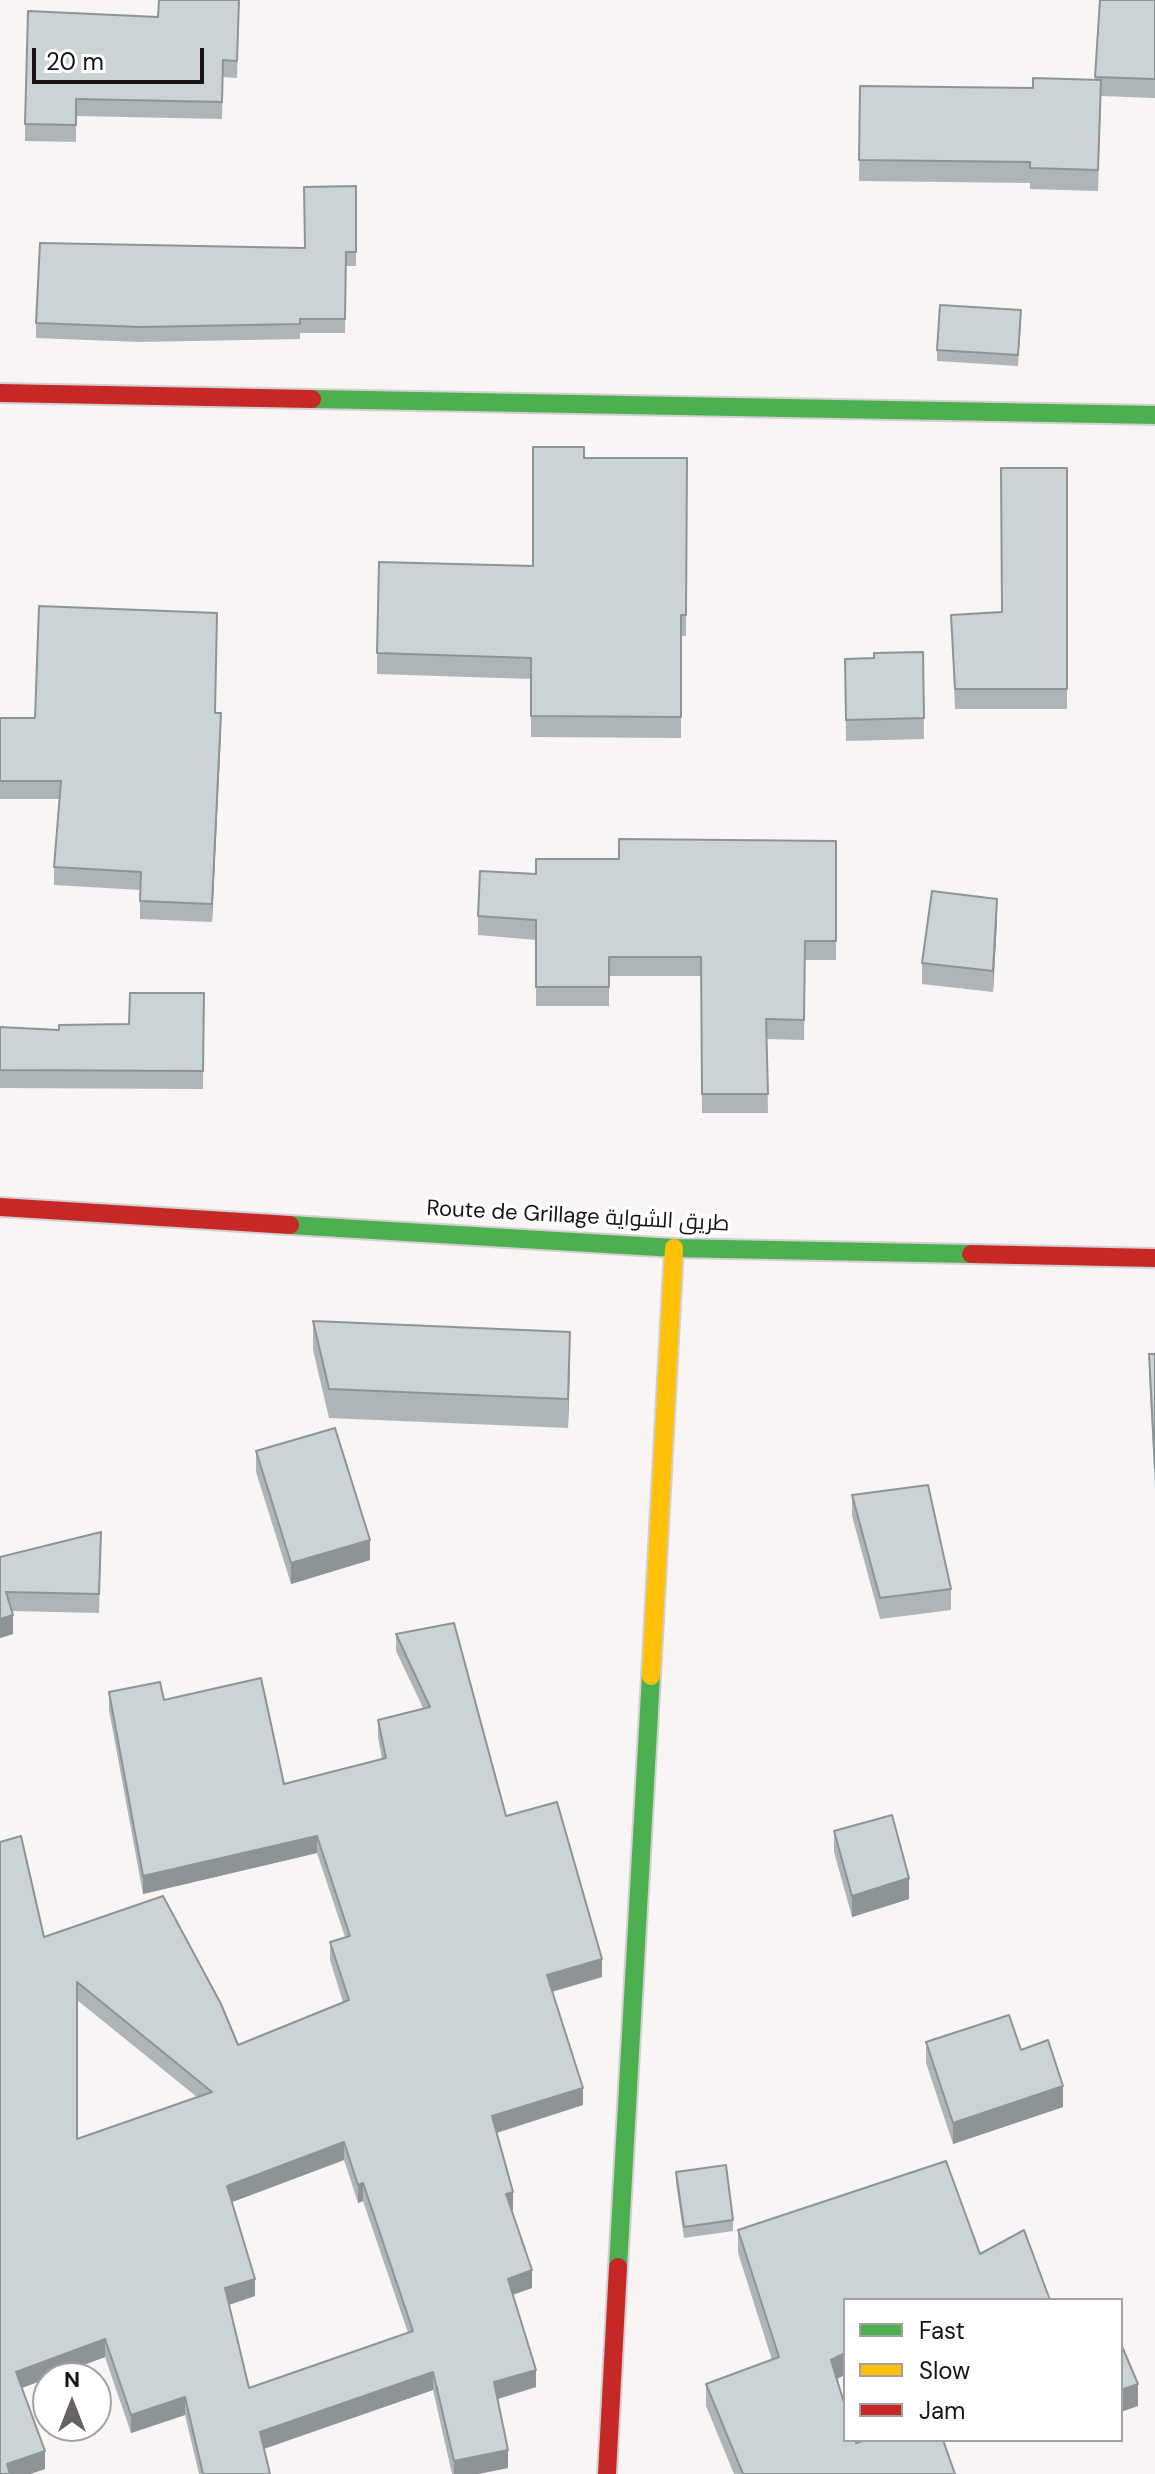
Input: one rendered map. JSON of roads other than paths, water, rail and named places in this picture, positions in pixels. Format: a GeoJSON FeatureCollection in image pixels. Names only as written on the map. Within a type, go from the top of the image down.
{"type":"FeatureCollection","features":[{"type":"Feature","properties":{"kind":"street"},"geometry":{"type":"LineString","coordinates":[[0,393],[1155,415]]}},
{"type":"Feature","properties":{"kind":"street","name":"Route de Grillage طريق الشواية"},"geometry":{"type":"LineString","coordinates":[[0,1207],[674,1248],[1155,1258]]}},
{"type":"Feature","properties":{"kind":"street"},"geometry":{"type":"LineString","coordinates":[[607,2474],[674,1248]]}}]}
